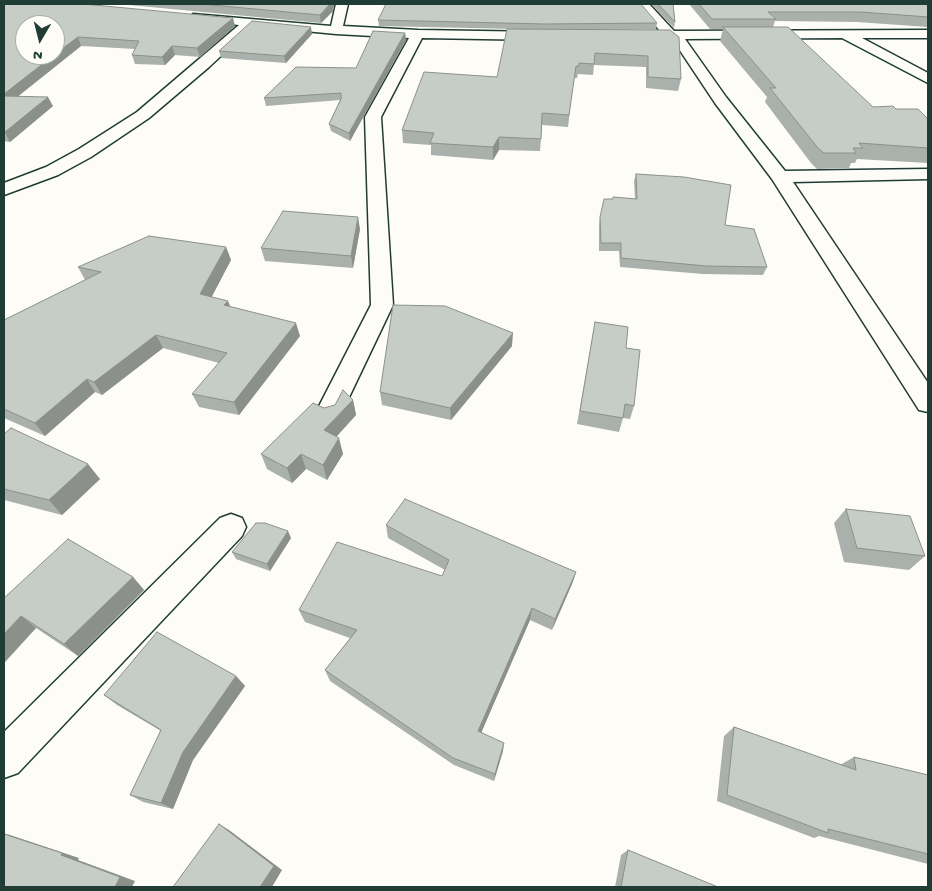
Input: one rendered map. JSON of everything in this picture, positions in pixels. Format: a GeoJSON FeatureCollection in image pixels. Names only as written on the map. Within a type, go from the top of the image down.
{"type":"FeatureCollection","features":[{"type":"Feature","properties":{"kind":"street"},"geometry":{"type":"LineString","coordinates":[[336,30],[342,4]]}},
{"type":"Feature","properties":{"kind":"street"},"geometry":{"type":"LineString","coordinates":[[643,4],[670,35],[682,43],[720,100],[780,177],[928,403]]}},
{"type":"Feature","properties":{"kind":"street"},"geometry":{"type":"LineString","coordinates":[[182,15],[336,30],[418,34],[552,36]]}},
{"type":"Feature","properties":{"kind":"street"},"geometry":{"type":"LineString","coordinates":[[4,189],[52,171],[118,132],[143,115],[204,64],[250,22]]}},
{"type":"Feature","properties":{"kind":"street"},"geometry":{"type":"LineString","coordinates":[[329,412],[382,305],[373,117],[418,34]]}},
{"type":"Feature","properties":{"kind":"street"},"geometry":{"type":"LineString","coordinates":[[843,34],[928,79]]}},
{"type":"Feature","properties":{"kind":"street"},"geometry":{"type":"LineString","coordinates":[[621,35],[928,34]]}},
{"type":"Feature","properties":{"kind":"street"},"geometry":{"type":"LineString","coordinates":[[780,177],[928,174]]}},
{"type":"Feature","properties":{"kind":"street"},"geometry":{"type":"LineString","coordinates":[[4,759],[231,527]]}},
{"type":"Feature","properties":{"kind":"building"},"geometry":{"type":"Polygon","coordinates":[[[4,4],[83,4],[233,18],[197,48],[172,46],[162,57],[132,55],[139,41],[78,37],[65,47],[65,15],[15,15],[15,65],[41,65],[4,94],[4,4]]]}},
{"type":"Feature","properties":{"kind":"building"},"geometry":{"type":"Polygon","coordinates":[[[201,4],[330,4],[320,15],[201,4]]]}},
{"type":"Feature","properties":{"kind":"building"},"geometry":{"type":"Polygon","coordinates":[[[386,4],[641,4],[657,23],[544,24],[378,20],[386,4]]]}},
{"type":"Feature","properties":{"kind":"building"},"geometry":{"type":"Polygon","coordinates":[[[658,4],[673,4],[675,22],[658,4]]]}},
{"type":"Feature","properties":{"kind":"building"},"geometry":{"type":"Polygon","coordinates":[[[699,4],[928,4],[928,17],[861,12],[768,12],[776,19],[712,19],[699,4]]]}},
{"type":"Feature","properties":{"kind":"building"},"geometry":{"type":"Polygon","coordinates":[[[252,21],[311,27],[284,56],[219,51],[252,21]]]}},
{"type":"Feature","properties":{"kind":"building"},"geometry":{"type":"Polygon","coordinates":[[[723,27],[788,27],[873,107],[893,106],[896,109],[918,109],[928,119],[928,148],[859,143],[863,148],[853,148],[856,153],[824,153],[770,88],[776,88],[723,27]]]}},
{"type":"Feature","properties":{"kind":"building"},"geometry":{"type":"Polygon","coordinates":[[[507,29],[670,30],[679,37],[681,79],[648,77],[648,56],[595,53],[594,64],[579,63],[579,66],[576,66],[569,115],[542,113],[541,139],[499,137],[493,147],[430,143],[434,133],[402,130],[424,72],[497,77],[507,29]]]}},
{"type":"Feature","properties":{"kind":"building"},"geometry":{"type":"Polygon","coordinates":[[[373,31],[405,33],[349,133],[329,124],[341,99],[341,93],[264,98],[296,67],[356,68],[373,31]]]}},
{"type":"Feature","properties":{"kind":"building"},"geometry":{"type":"Polygon","coordinates":[[[4,96],[48,97],[4,132],[4,96]]]}},
{"type":"Feature","properties":{"kind":"building"},"geometry":{"type":"Polygon","coordinates":[[[636,174],[684,177],[731,185],[725,225],[754,229],[767,267],[706,266],[621,258],[621,243],[601,243],[600,217],[604,199],[613,199],[613,197],[637,199],[636,174]]]}},
{"type":"Feature","properties":{"kind":"building"},"geometry":{"type":"Polygon","coordinates":[[[283,211],[358,217],[351,256],[261,248],[283,211]]]}},
{"type":"Feature","properties":{"kind":"building"},"geometry":{"type":"Polygon","coordinates":[[[149,236],[226,247],[200,294],[228,301],[224,305],[296,323],[234,402],[192,394],[227,353],[156,335],[94,382],[87,379],[35,423],[4,409],[4,320],[101,272],[78,267],[149,236]]]}},
{"type":"Feature","properties":{"kind":"building"},"geometry":{"type":"Polygon","coordinates":[[[393,305],[445,306],[513,333],[450,408],[380,392],[393,305]]]}},
{"type":"Feature","properties":{"kind":"building"},"geometry":{"type":"Polygon","coordinates":[[[595,322],[628,327],[626,348],[640,350],[634,406],[625,404],[623,418],[580,411],[595,322]]]}},
{"type":"Feature","properties":{"kind":"building"},"geometry":{"type":"Polygon","coordinates":[[[343,390],[353,400],[324,430],[339,438],[323,465],[301,454],[287,468],[261,454],[313,403],[324,408],[335,405],[343,390]]]}},
{"type":"Feature","properties":{"kind":"building"},"geometry":{"type":"Polygon","coordinates":[[[11,428],[88,464],[49,500],[4,489],[4,434],[11,428]]]}},
{"type":"Feature","properties":{"kind":"building"},"geometry":{"type":"Polygon","coordinates":[[[405,499],[576,572],[555,619],[532,608],[478,731],[504,743],[495,774],[453,758],[325,670],[357,630],[299,610],[337,542],[442,576],[449,560],[386,525],[405,499]]]}},
{"type":"Feature","properties":{"kind":"building"},"geometry":{"type":"Polygon","coordinates":[[[846,509],[910,516],[925,556],[857,548],[846,509]]]}},
{"type":"Feature","properties":{"kind":"building"},"geometry":{"type":"Polygon","coordinates":[[[256,523],[265,523],[288,531],[267,564],[232,552],[256,523]]]}},
{"type":"Feature","properties":{"kind":"building"},"geometry":{"type":"Polygon","coordinates":[[[68,539],[133,577],[64,644],[21,616],[4,634],[4,598],[68,539]]]}},
{"type":"Feature","properties":{"kind":"building"},"geometry":{"type":"Polygon","coordinates":[[[157,632],[236,676],[183,752],[161,803],[130,795],[161,730],[104,695],[157,632]]]}},
{"type":"Feature","properties":{"kind":"building"},"geometry":{"type":"Polygon","coordinates":[[[734,727],[856,770],[854,757],[928,775],[928,854],[828,829],[828,833],[727,795],[734,727]]]}},
{"type":"Feature","properties":{"kind":"building"},"geometry":{"type":"Polygon","coordinates":[[[219,824],[274,866],[260,887],[173,887],[219,824]]]}},
{"type":"Feature","properties":{"kind":"building"},"geometry":{"type":"Polygon","coordinates":[[[4,834],[62,853],[61,855],[120,877],[115,887],[4,887],[4,834]]]}},
{"type":"Feature","properties":{"kind":"building"},"geometry":{"type":"Polygon","coordinates":[[[628,850],[718,887],[621,887],[628,850]]]}}]}
